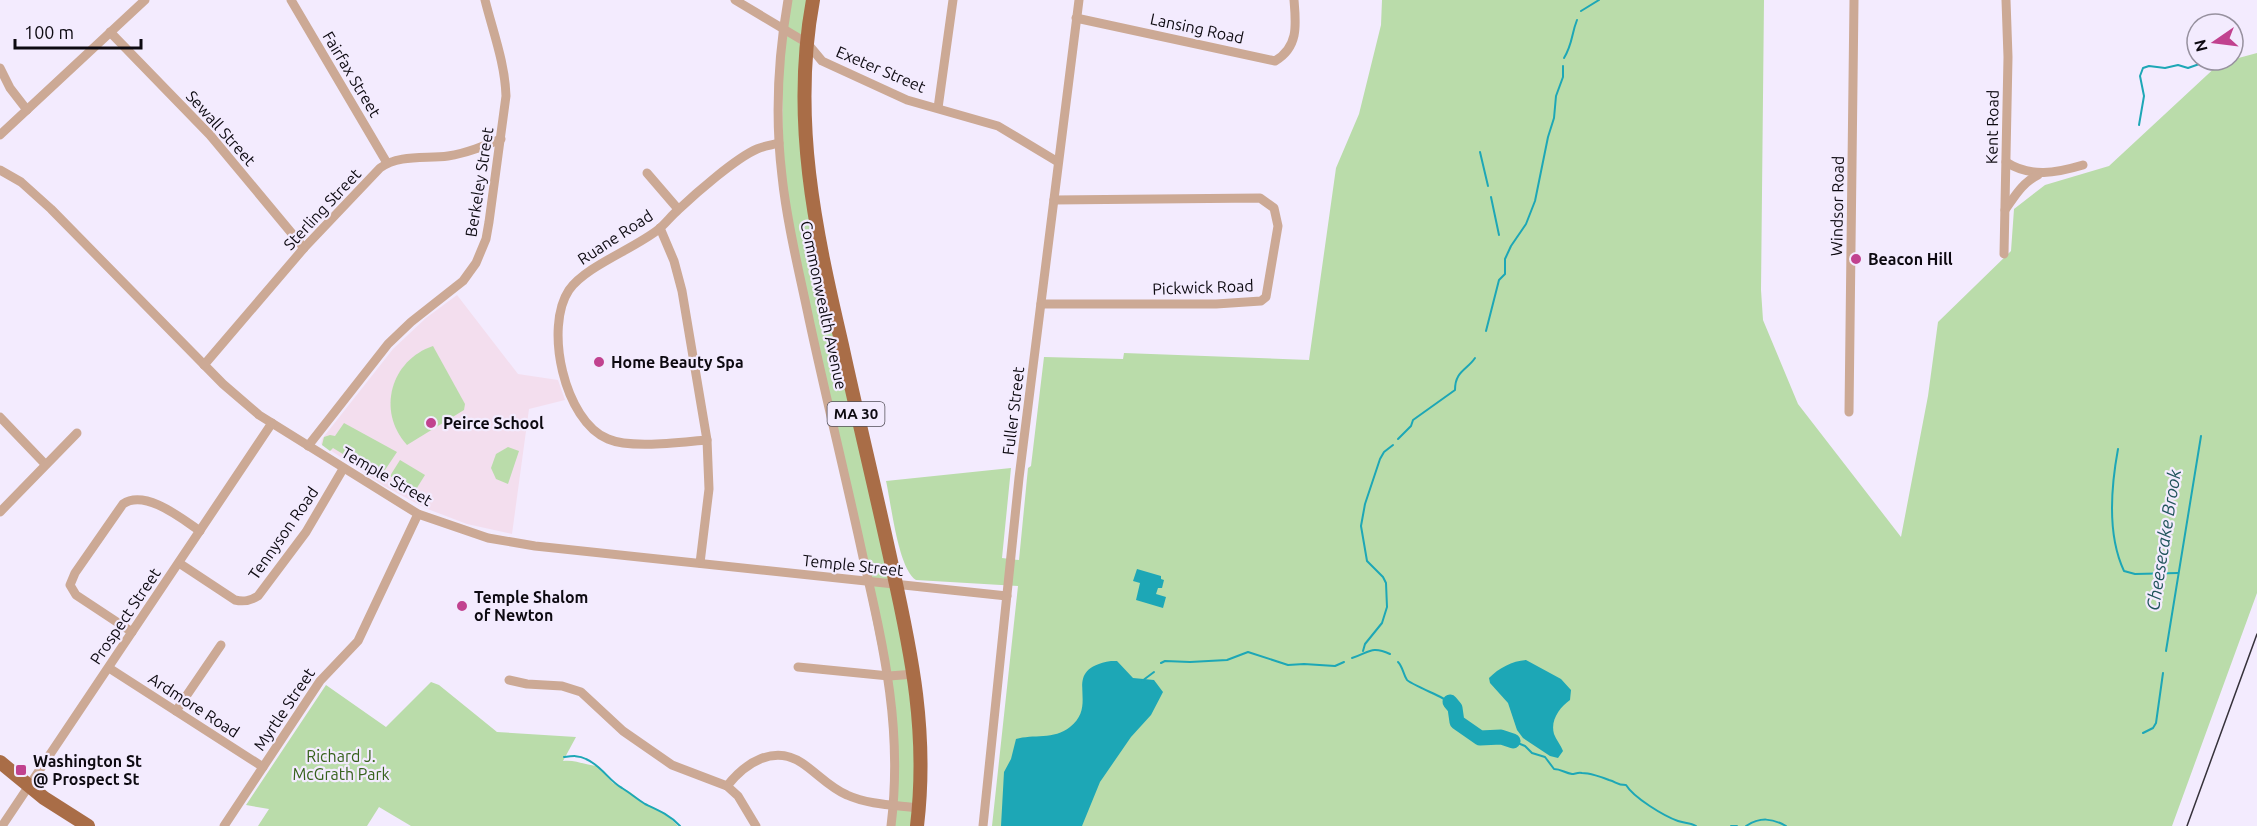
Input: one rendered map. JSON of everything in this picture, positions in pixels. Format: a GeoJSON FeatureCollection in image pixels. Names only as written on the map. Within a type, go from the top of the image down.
{"type":"FeatureCollection","features":[{"type":"Feature","properties":{"kind":"main road","name":"Commonwealth Avenue"},"geometry":{"type":"LineString","coordinates":[[813,0],[807,43],[804,125],[813,208],[828,287],[915,674],[921,751],[917,826]]}},
{"type":"Feature","properties":{"kind":"main road"},"geometry":{"type":"LineString","coordinates":[[0,762],[55,805],[88,826]]}},
{"type":"Feature","properties":{"kind":"street"},"geometry":{"type":"LineString","coordinates":[[0,135],[145,0]]}},
{"type":"Feature","properties":{"kind":"street","name":"Fairfax Street"},"geometry":{"type":"LineString","coordinates":[[291,0],[387,163]]}},
{"type":"Feature","properties":{"kind":"street","name":"Berkeley Street"},"geometry":{"type":"LineString","coordinates":[[308,446],[388,344],[411,322],[463,281],[476,263],[486,239],[501,139],[506,78],[485,0]]}},
{"type":"Feature","properties":{"kind":"street","name":"Exeter Street"},"geometry":{"type":"LineString","coordinates":[[735,0],[807,43],[822,61],[835,65],[886,92],[998,126],[1058,162]]}},
{"type":"Feature","properties":{"kind":"street","name":"Commonwealth Avenue"},"geometry":{"type":"LineString","coordinates":[[788,0],[783,29],[779,92],[779,143],[788,217],[889,676],[894,724],[894,804],[891,826]]}},
{"type":"Feature","properties":{"kind":"street"},"geometry":{"type":"LineString","coordinates":[[938,108],[953,0]]}},
{"type":"Feature","properties":{"kind":"street","name":"Fuller Street"},"geometry":{"type":"LineString","coordinates":[[983,826],[1007,596],[1079,0]]}},
{"type":"Feature","properties":{"kind":"street","name":"Lansing Road"},"geometry":{"type":"LineString","coordinates":[[1076,18],[1275,61],[1287,50],[1296,32],[1294,0]]}},
{"type":"Feature","properties":{"kind":"street","name":"Windsor Road"},"geometry":{"type":"LineString","coordinates":[[1849,412],[1854,0]]}},
{"type":"Feature","properties":{"kind":"street","name":"Kent Road"},"geometry":{"type":"LineString","coordinates":[[2004,254],[2008,57],[2006,0]]}},
{"type":"Feature","properties":{"kind":"street","name":"Sewall Street"},"geometry":{"type":"LineString","coordinates":[[110,32],[210,135],[304,248]]}},
{"type":"Feature","properties":{"kind":"street"},"geometry":{"type":"LineString","coordinates":[[0,68],[10,88],[27,110]]}},
{"type":"Feature","properties":{"kind":"street"},"geometry":{"type":"LineString","coordinates":[[387,163],[448,156],[501,139]]}},
{"type":"Feature","properties":{"kind":"street","name":"Ruane Road"},"geometry":{"type":"LineString","coordinates":[[707,440],[631,443],[608,439],[597,433],[583,420],[573,402],[565,378],[559,347],[558,324],[566,296],[581,277],[660,228],[678,209],[745,155],[758,148],[779,143]]}},
{"type":"Feature","properties":{"kind":"street"},"geometry":{"type":"LineString","coordinates":[[2006,162],[2020,170],[2040,174]]}},
{"type":"Feature","properties":{"kind":"street","name":"Sterling Street"},"geometry":{"type":"LineString","coordinates":[[204,365],[304,248],[387,163]]}},
{"type":"Feature","properties":{"kind":"street"},"geometry":{"type":"LineString","coordinates":[[2005,210],[2028,180],[2040,174],[2083,165]]}},
{"type":"Feature","properties":{"kind":"street","name":"Temple Street"},"geometry":{"type":"LineString","coordinates":[[0,170],[21,182],[51,209],[234,394],[272,423],[418,514],[467,532],[514,543],[1007,596]]}},
{"type":"Feature","properties":{"kind":"street"},"geometry":{"type":"LineString","coordinates":[[647,173],[678,209]]}},
{"type":"Feature","properties":{"kind":"street","name":"Pickwick Road"},"geometry":{"type":"LineString","coordinates":[[1041,304],[1216,304],[1261,301],[1266,297],[1278,226],[1274,208],[1260,198],[1054,200]]}},
{"type":"Feature","properties":{"kind":"street"},"geometry":{"type":"LineString","coordinates":[[660,228],[674,261],[682,291],[707,440],[709,489],[700,563]]}},
{"type":"Feature","properties":{"kind":"street"},"geometry":{"type":"LineString","coordinates":[[0,417],[45,464]]}},
{"type":"Feature","properties":{"kind":"street","name":"Prospect Street"},"geometry":{"type":"LineString","coordinates":[[2,826],[272,423]]}},
{"type":"Feature","properties":{"kind":"street"},"geometry":{"type":"LineString","coordinates":[[0,512],[77,433]]}},
{"type":"Feature","properties":{"kind":"street","name":"Tennyson Road"},"geometry":{"type":"LineString","coordinates":[[179,563],[235,600],[243,602],[252,600],[258,596],[292,552],[320,510],[343,469]]}},
{"type":"Feature","properties":{"kind":"street"},"geometry":{"type":"LineString","coordinates":[[132,632],[75,595],[70,585],[75,573],[123,504],[129,500],[137,499],[161,507],[200,531]]}},
{"type":"Feature","properties":{"kind":"street","name":"Myrtle Street"},"geometry":{"type":"LineString","coordinates":[[224,826],[320,681],[358,641],[418,514]]}},
{"type":"Feature","properties":{"kind":"street"},"geometry":{"type":"LineString","coordinates":[[176,711],[221,645]]}},
{"type":"Feature","properties":{"kind":"street"},"geometry":{"type":"LineString","coordinates":[[798,667],[889,676],[915,674]]}},
{"type":"Feature","properties":{"kind":"street","name":"Ardmore Road"},"geometry":{"type":"LineString","coordinates":[[109,668],[263,767]]}},
{"type":"Feature","properties":{"kind":"street"},"geometry":{"type":"LineString","coordinates":[[509,680],[527,684],[562,686],[581,692],[623,731],[672,765],[727,786],[738,796],[756,826]]}},
{"type":"Feature","properties":{"kind":"street"},"geometry":{"type":"LineString","coordinates":[[727,786],[740,771],[757,759],[782,756],[794,759],[840,792],[850,796],[919,808]]}},
{"type":"Feature","properties":{"kind":"shaded area","name":"Peirce School"},"geometry":{"type":"Polygon","coordinates":[[[457,295],[518,374],[558,380],[565,400],[529,409],[512,534],[467,524],[425,508],[384,486],[321,444],[322,439],[393,349],[426,318],[457,295]]]}},
{"type":"Feature","properties":{"kind":"green space"},"geometry":{"type":"Polygon","coordinates":[[[788,0],[813,0],[807,156],[910,646],[917,826],[891,826],[894,724],[782,176],[783,29],[788,0]]]}},
{"type":"Feature","properties":{"kind":"green space"},"geometry":{"type":"Polygon","coordinates":[[[1382,0],[1764,0],[1761,290],[1763,320],[1798,404],[1901,537],[1928,396],[1938,322],[2011,251],[2014,209],[2045,185],[2109,166],[2210,72],[2245,72],[2245,56],[2257,53],[2257,593],[2172,826],[992,826],[1018,586],[916,580],[904,563],[886,481],[1011,468],[1002,558],[1019,560],[1028,468],[1031,466],[1044,357],[1123,359],[1124,353],[1309,360],[1336,168],[1359,114],[1381,25],[1382,0]]]}},
{"type":"Feature","properties":{"kind":"green space"},"geometry":{"type":"Polygon","coordinates":[[[433,346],[465,404],[464,410],[407,445],[397,432],[392,417],[393,388],[398,375],[407,363],[419,353],[433,346]]]}},
{"type":"Feature","properties":{"kind":"green space"},"geometry":{"type":"Polygon","coordinates":[[[344,423],[397,452],[383,473],[368,464],[361,465],[333,448],[330,451],[322,445],[324,437],[335,436],[344,423]]]}},
{"type":"Feature","properties":{"kind":"green space"},"geometry":{"type":"Polygon","coordinates":[[[508,447],[519,451],[508,484],[496,479],[491,468],[496,454],[508,447]]]}},
{"type":"Feature","properties":{"kind":"green space"},"geometry":{"type":"Polygon","coordinates":[[[400,460],[425,475],[415,491],[390,476],[400,460]]]}},
{"type":"Feature","properties":{"kind":"green space","name":"Richard J. McGrath Park"},"geometry":{"type":"Polygon","coordinates":[[[431,682],[439,685],[497,732],[576,737],[563,761],[598,766],[613,783],[644,803],[665,813],[678,826],[411,826],[379,807],[367,826],[258,826],[269,809],[246,805],[326,685],[386,727],[431,682]]]}},
{"type":"Feature","properties":{"kind":"water"},"geometry":{"type":"Polygon","coordinates":[[[1137,569],[1161,576],[1164,580],[1162,588],[1158,588],[1156,594],[1166,597],[1163,608],[1136,600],[1140,583],[1133,581],[1137,569]]]}},
{"type":"Feature","properties":{"kind":"water"},"geometry":{"type":"Polygon","coordinates":[[[1526,660],[1561,679],[1571,690],[1570,700],[1559,710],[1553,724],[1554,734],[1563,751],[1558,758],[1550,756],[1523,738],[1517,730],[1508,703],[1490,683],[1489,678],[1501,668],[1526,660]]]}},
{"type":"Feature","properties":{"kind":"water"},"geometry":{"type":"Polygon","coordinates":[[[1117,661],[1133,678],[1154,680],[1163,692],[1151,715],[1131,737],[1100,782],[1082,826],[1001,826],[1004,772],[1011,759],[1016,739],[1057,734],[1070,727],[1078,718],[1082,708],[1083,680],[1087,672],[1095,665],[1117,661]]]}},
{"type":"Feature","properties":{"kind":"waterway"},"geometry":{"type":"LineString","coordinates":[[1581,11],[1599,0]]}},
{"type":"Feature","properties":{"kind":"waterway"},"geometry":{"type":"LineString","coordinates":[[1564,58],[1577,20]]}},
{"type":"Feature","properties":{"kind":"waterway","name":"Cheesecake Brook"},"geometry":{"type":"LineString","coordinates":[[2139,125],[2144,96],[2140,76],[2143,68],[2149,66],[2165,68],[2178,65],[2185,67]]}},
{"type":"Feature","properties":{"kind":"waterway"},"geometry":{"type":"LineString","coordinates":[[1486,331],[1499,280],[1505,274],[1505,259],[1526,224],[1535,201],[1554,118],[1556,96],[1563,77],[1563,66]]}},
{"type":"Feature","properties":{"kind":"waterway"},"geometry":{"type":"LineString","coordinates":[[1480,152],[1488,186]]}},
{"type":"Feature","properties":{"kind":"waterway"},"geometry":{"type":"LineString","coordinates":[[1491,197],[1499,235]]}},
{"type":"Feature","properties":{"kind":"waterway"},"geometry":{"type":"LineString","coordinates":[[1398,439],[1411,426],[1413,420],[1455,390],[1459,375],[1475,358]]}},
{"type":"Feature","properties":{"kind":"waterway","name":"Cheesecake Brook"},"geometry":{"type":"LineString","coordinates":[[2166,651],[2201,436]]}},
{"type":"Feature","properties":{"kind":"waterway"},"geometry":{"type":"LineString","coordinates":[[1363,651],[1365,644],[1382,623],[1387,607],[1386,583],[1367,561],[1361,526],[1365,504],[1380,459],[1384,452],[1393,445]]}},
{"type":"Feature","properties":{"kind":"waterway"},"geometry":{"type":"LineString","coordinates":[[2118,449],[2112,511],[2115,542],[2124,571],[2135,574],[2178,573]]}},
{"type":"Feature","properties":{"kind":"waterway","name":"Cheesecake Brook"},"geometry":{"type":"LineString","coordinates":[[1352,658],[1374,650],[1390,654]]}},
{"type":"Feature","properties":{"kind":"waterway","name":"Cheesecake Brook"},"geometry":{"type":"LineString","coordinates":[[1161,663],[1165,661],[1227,660],[1248,652],[1288,665],[1335,666],[1344,662]]}},
{"type":"Feature","properties":{"kind":"waterway","name":"Cheesecake Brook"},"geometry":{"type":"LineString","coordinates":[[1398,662],[1407,680],[1450,702]]}},
{"type":"Feature","properties":{"kind":"waterway","name":"Cheesecake Brook"},"geometry":{"type":"LineString","coordinates":[[1142,681],[1154,672]]}},
{"type":"Feature","properties":{"kind":"waterway","name":"Cheesecake Brook"},"geometry":{"type":"LineString","coordinates":[[2143,733],[2153,728],[2156,723],[2163,673]]}},
{"type":"Feature","properties":{"kind":"waterway","name":"Cheesecake Brook"},"geometry":{"type":"LineString","coordinates":[[1450,702],[1455,708],[1457,722],[1480,738],[1501,737],[1513,741]]}},
{"type":"Feature","properties":{"kind":"waterway","name":"Cheesecake Brook"},"geometry":{"type":"LineString","coordinates":[[1513,741],[1525,746],[1532,753],[1545,757],[1554,769],[1572,774],[1592,774],[1626,785],[1642,801],[1658,811],[1678,821],[1696,826]]}},
{"type":"Feature","properties":{"kind":"waterway","name":"Cheesecake Brook"},"geometry":{"type":"LineString","coordinates":[[564,757],[578,756],[592,762],[617,785],[668,816],[680,826]]}},
{"type":"Feature","properties":{"kind":"waterway","name":"Cheesecake Brook"},"geometry":{"type":"LineString","coordinates":[[1746,826],[1756,821],[1766,820],[1776,821],[1786,826]]}},
{"type":"Feature","properties":{"kind":"waterway","name":"Cheesecake Brook"},"geometry":{"type":"LineString","coordinates":[[1731,826],[1737,826]]}},
{"type":"Feature","properties":{"kind":"tram line"},"geometry":{"type":"LineString","coordinates":[[2187,826],[2257,634]]}},
{"type":"Feature","properties":{"kind":"place","name":"Beacon Hill"},"geometry":{"type":"Point","coordinates":[1856,259]}},
{"type":"Feature","properties":{"kind":"place","name":"Home Beauty Spa"},"geometry":{"type":"Point","coordinates":[599,362]}},
{"type":"Feature","properties":{"kind":"place","name":"Peirce School"},"geometry":{"type":"Point","coordinates":[431,423]}},
{"type":"Feature","properties":{"kind":"place","name":"Temple Shalom of Newton"},"geometry":{"type":"Point","coordinates":[462,606]}},
{"type":"Feature","properties":{"kind":"place","name":"Washington St @ Prospect St"},"geometry":{"type":"Point","coordinates":[21,770]}}]}
